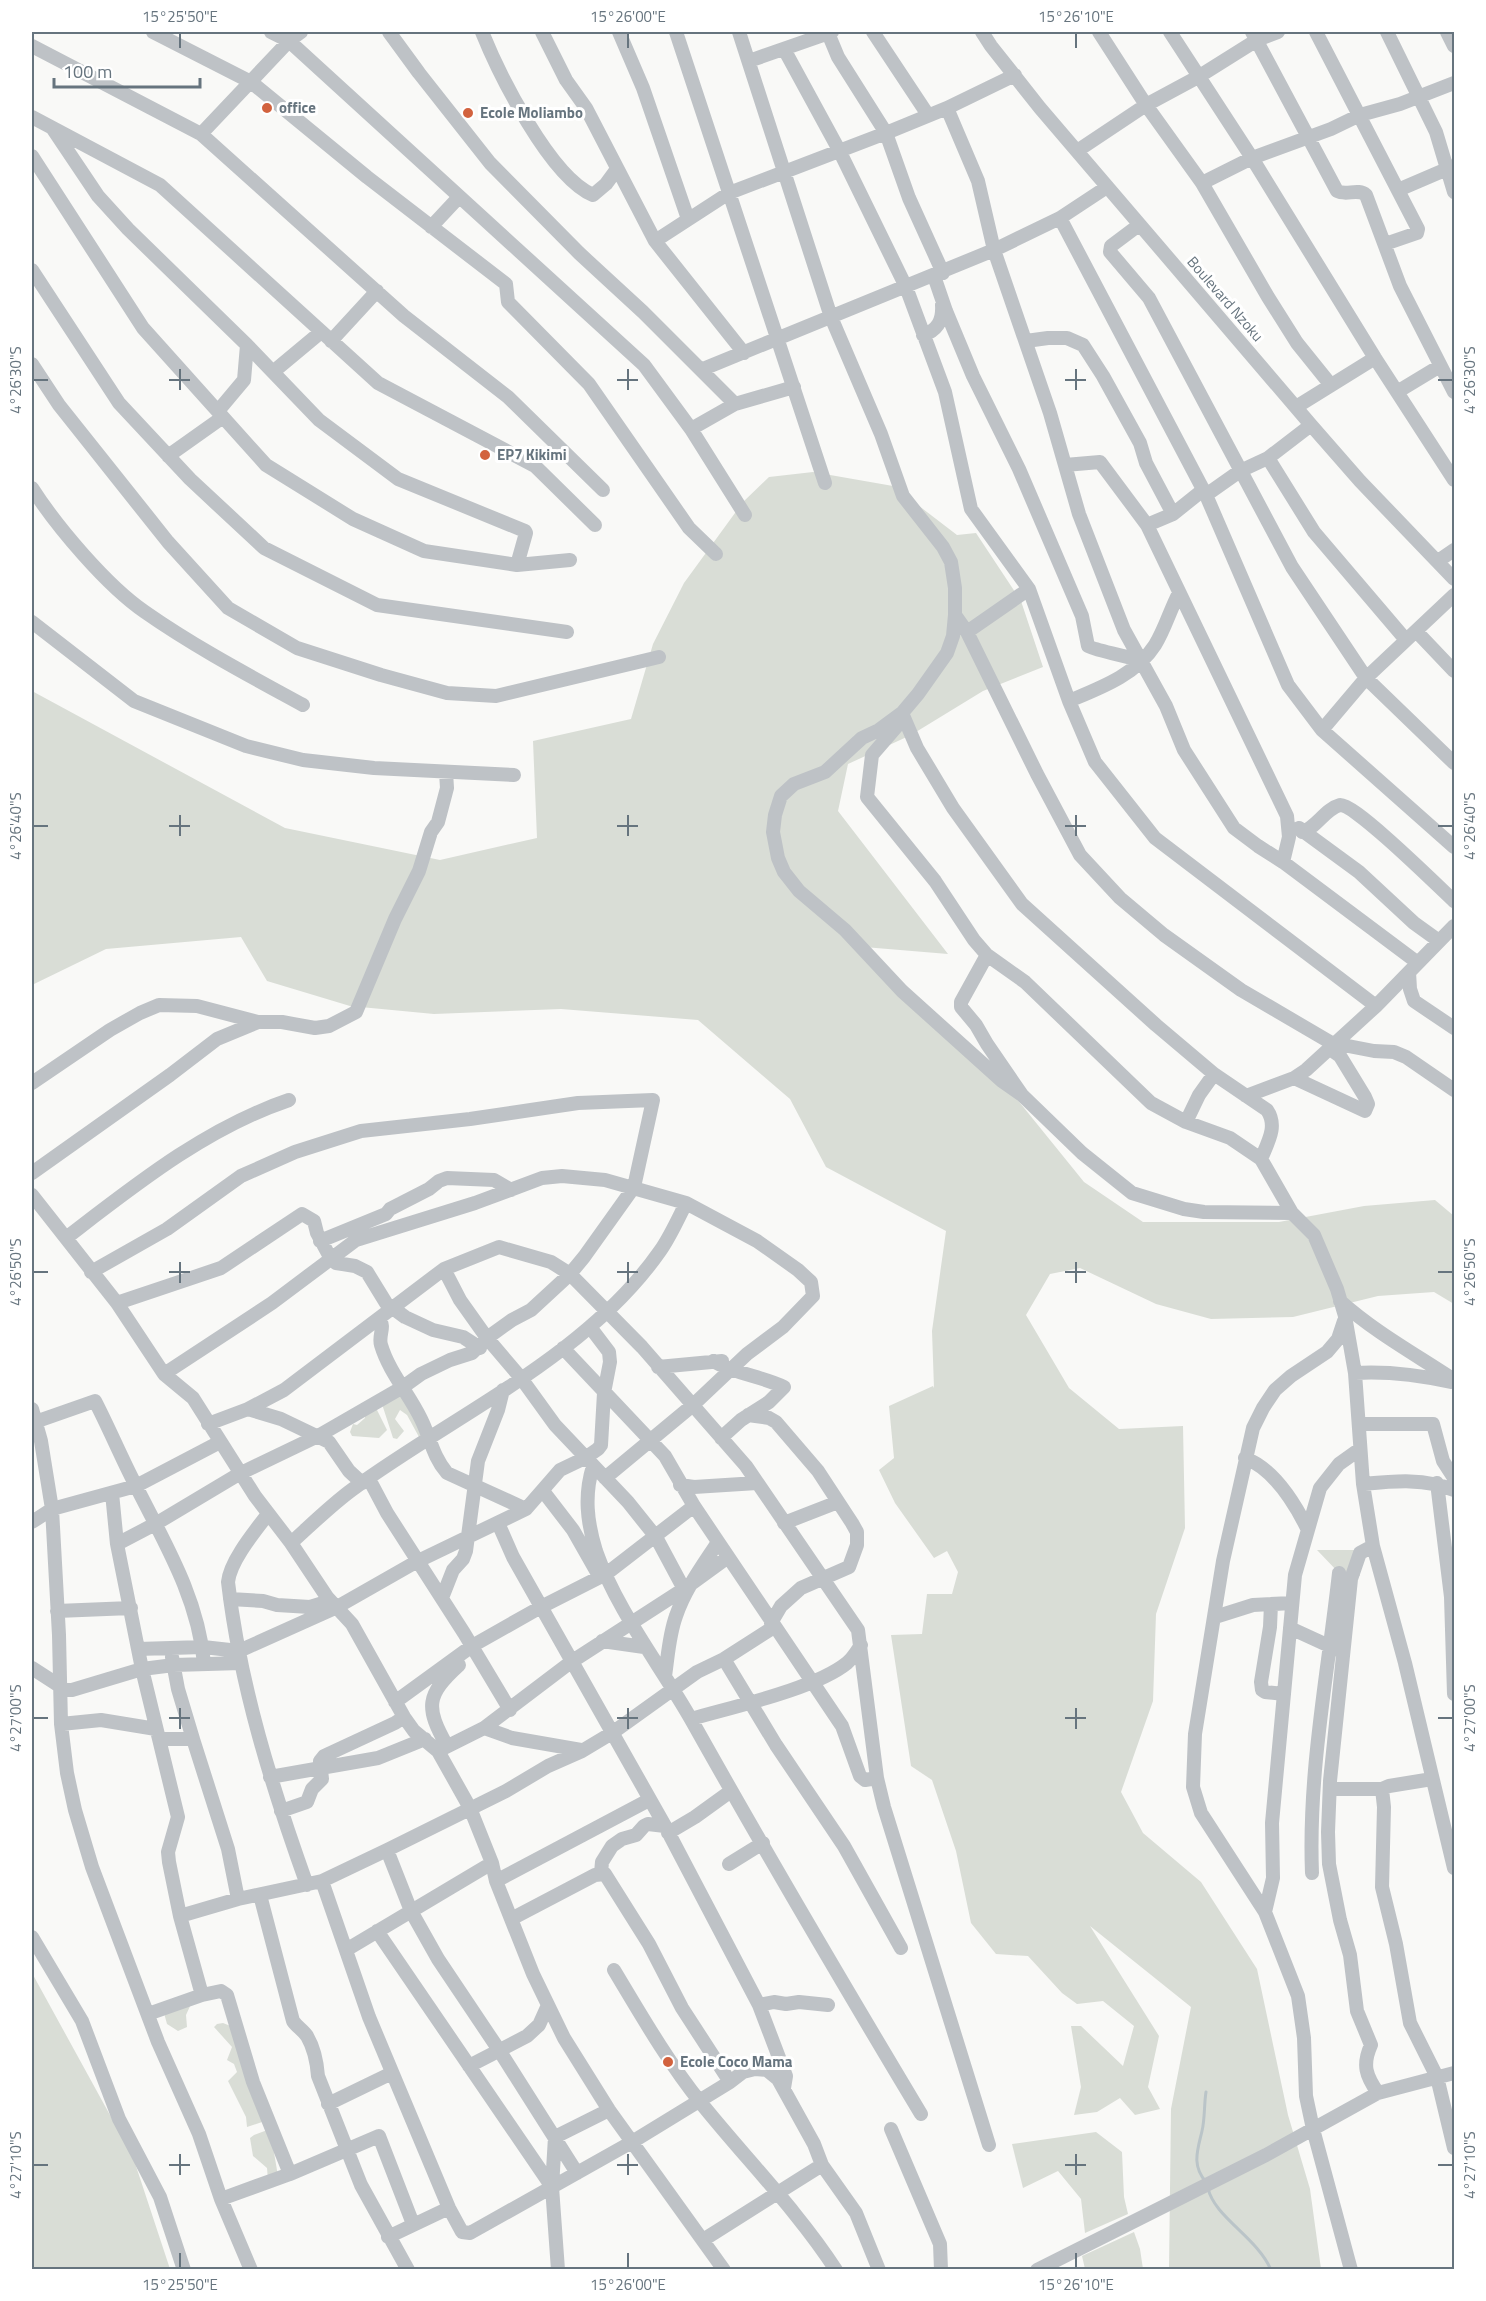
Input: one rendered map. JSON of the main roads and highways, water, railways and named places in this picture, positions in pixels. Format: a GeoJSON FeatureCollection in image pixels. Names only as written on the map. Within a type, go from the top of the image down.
{"type":"FeatureCollection","features":[{"type":"Feature","properties":{"kind":"waterway"},"geometry":{"type":"LineString","coordinates":[[1206,2092],[1197,2163],[1201,2176],[1206,2182]]}},
{"type":"Feature","properties":{"kind":"waterway"},"geometry":{"type":"LineString","coordinates":[[1208,2188],[1218,2208],[1256,2247],[1271,2270]]}},
{"type":"Feature","properties":{"kind":"place","name":"office"},"geometry":{"type":"Point","coordinates":[267,108]}},
{"type":"Feature","properties":{"kind":"place","name":"Ecole Moliambo"},"geometry":{"type":"Point","coordinates":[468,113]}},
{"type":"Feature","properties":{"kind":"place","name":"EP7 Kikimi"},"geometry":{"type":"Point","coordinates":[485,455]}},
{"type":"Feature","properties":{"kind":"place","name":"Ecole Coco Mama"},"geometry":{"type":"Point","coordinates":[668,2062]}}]}
